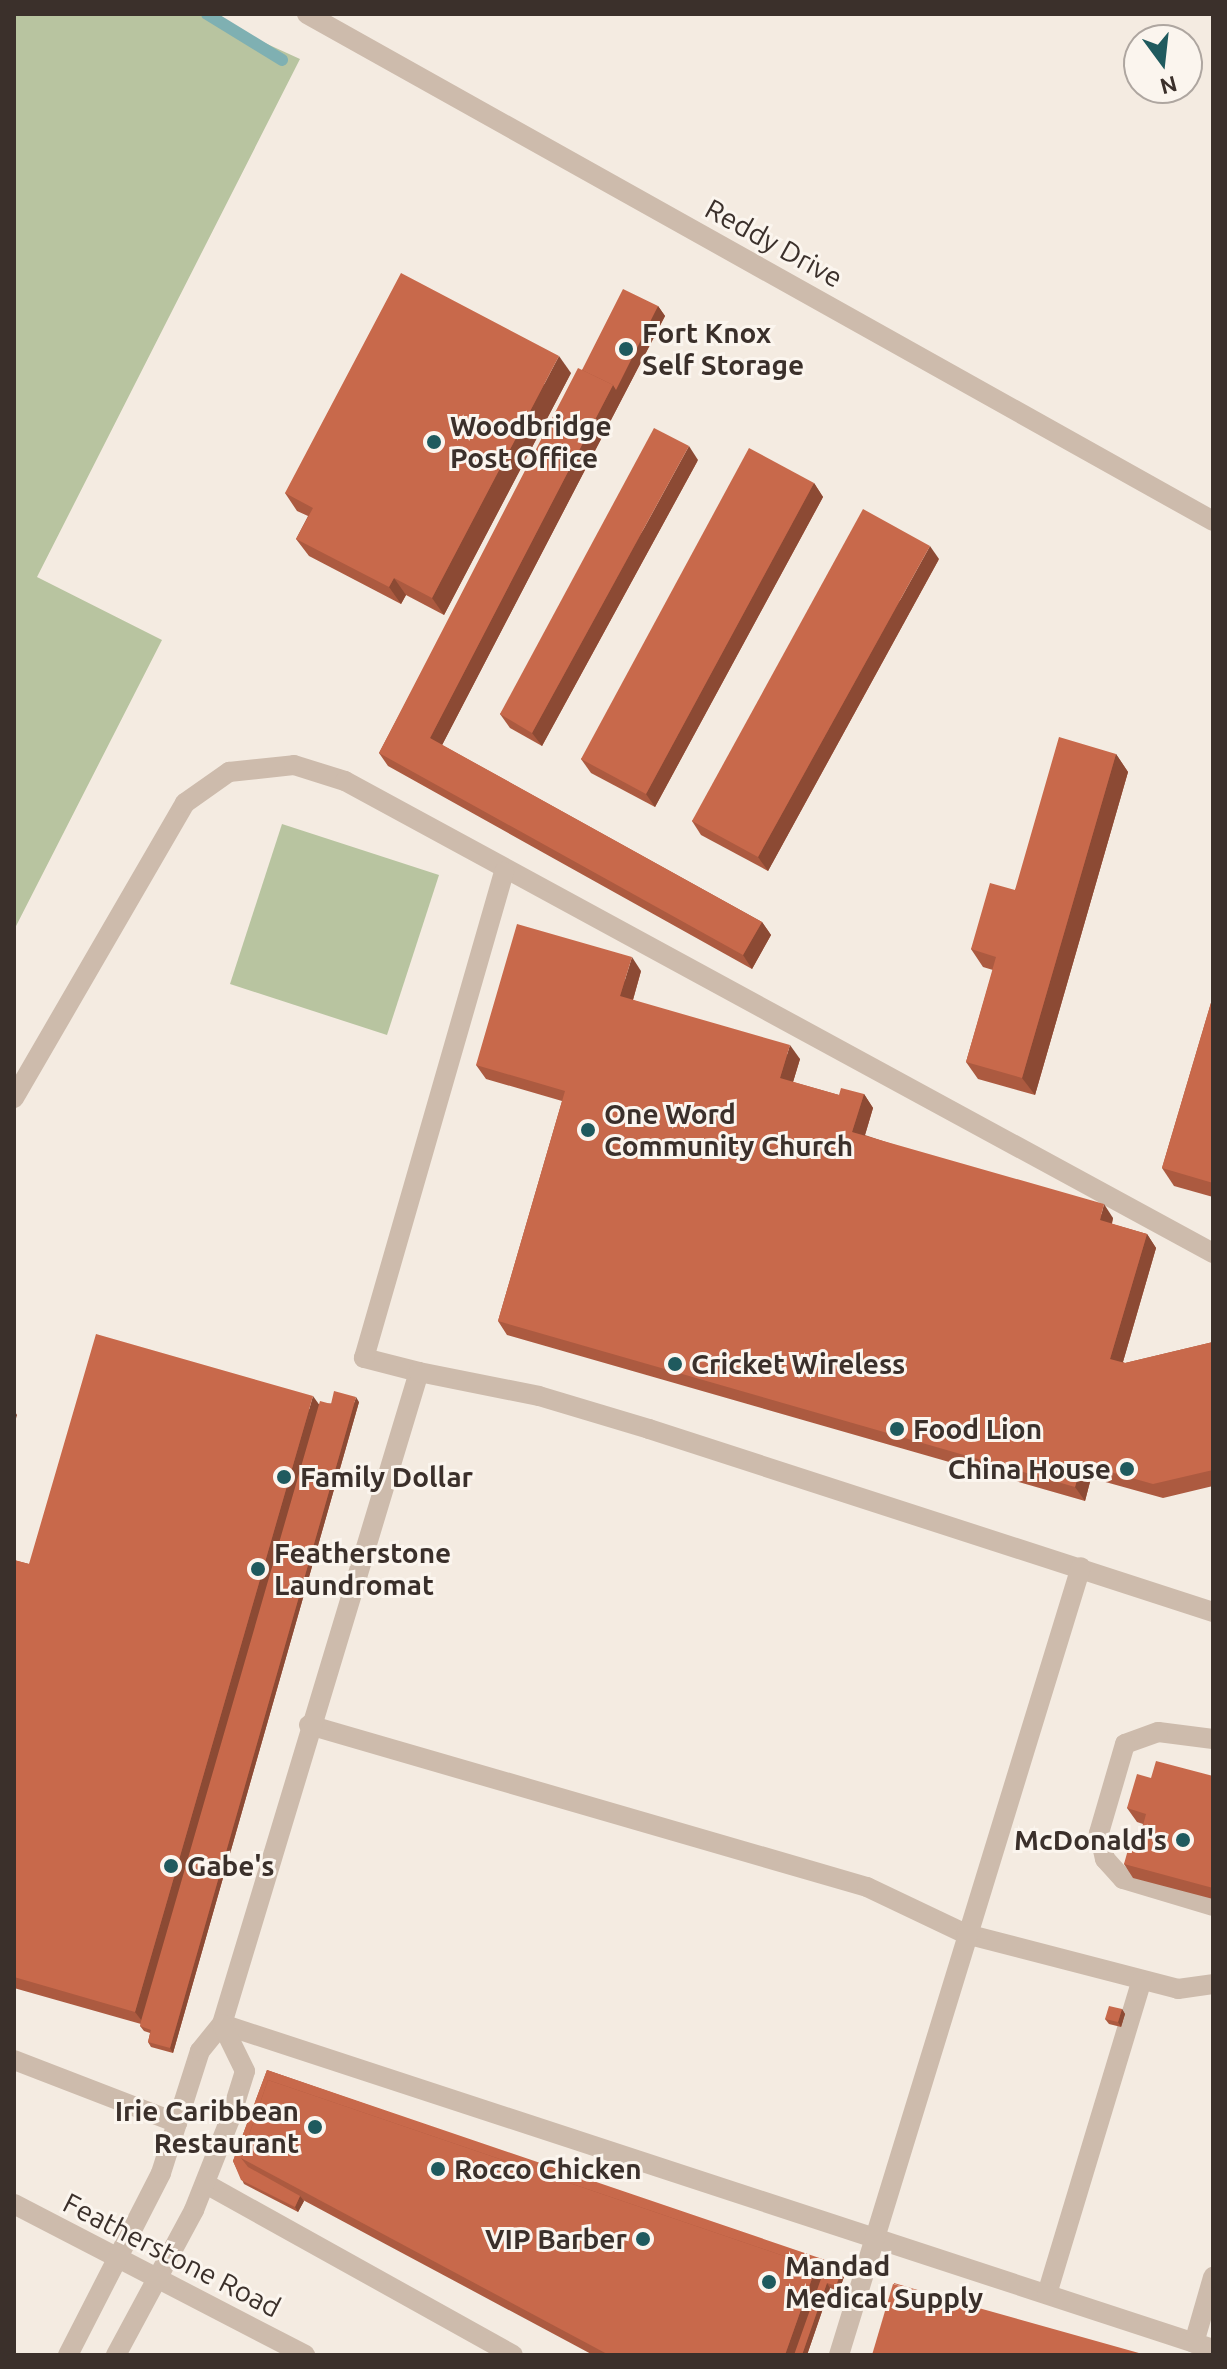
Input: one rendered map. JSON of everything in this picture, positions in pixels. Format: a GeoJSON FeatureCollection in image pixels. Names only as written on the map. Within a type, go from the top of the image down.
{"type":"FeatureCollection","features":[{"type":"Feature","properties":{"kind":"street","name":"Reddy Drive"},"geometry":{"type":"LineString","coordinates":[[307,14],[1213,521]]}},
{"type":"Feature","properties":{"kind":"street"},"geometry":{"type":"LineString","coordinates":[[14,1098],[172,821],[200,788],[229,772],[271,764],[313,769],[345,781],[504,872],[1213,1253]]}},
{"type":"Feature","properties":{"kind":"street"},"geometry":{"type":"LineString","coordinates":[[504,872],[364,1358],[553,1400],[1081,1567],[1213,1612]]}},
{"type":"Feature","properties":{"kind":"street"},"geometry":{"type":"LineString","coordinates":[[68,2355],[161,2173],[200,2051],[222,2024],[309,1725],[419,1372]]}},
{"type":"Feature","properties":{"kind":"street"},"geometry":{"type":"LineString","coordinates":[[839,2355],[1081,1567]]}},
{"type":"Feature","properties":{"kind":"street"},"geometry":{"type":"LineString","coordinates":[[309,1725],[867,1887],[966,1934],[1178,1989],[1213,1984]]}},
{"type":"Feature","properties":{"kind":"street"},"geometry":{"type":"LineString","coordinates":[[1213,1739],[1158,1732],[1132,1738],[1120,1755],[1099,1833],[1105,1859],[1123,1879],[1213,1906]]}},
{"type":"Feature","properties":{"kind":"street"},"geometry":{"type":"LineString","coordinates":[[1047,2294],[1142,1980]]}},
{"type":"Feature","properties":{"kind":"street"},"geometry":{"type":"LineString","coordinates":[[116,2355],[206,2184],[245,2071],[222,2024]]}},
{"type":"Feature","properties":{"kind":"street"},"geometry":{"type":"LineString","coordinates":[[222,2024],[1204,2346],[1213,2277]]}},
{"type":"Feature","properties":{"kind":"street"},"geometry":{"type":"LineString","coordinates":[[14,2060],[177,2123]]}},
{"type":"Feature","properties":{"kind":"street"},"geometry":{"type":"LineString","coordinates":[[206,2184],[513,2355]]}},
{"type":"Feature","properties":{"kind":"street","name":"Featherstone Road"},"geometry":{"type":"LineString","coordinates":[[14,2204],[305,2355]]}},
{"type":"Feature","properties":{"kind":"green space"},"geometry":{"type":"Polygon","coordinates":[[[14,14],[201,14],[300,59],[37,577],[162,640],[14,930],[14,14]]]}},
{"type":"Feature","properties":{"kind":"green space"},"geometry":{"type":"Polygon","coordinates":[[[282,824],[439,875],[387,1035],[230,984],[282,824]]]}},
{"type":"Feature","properties":{"kind":"building","name":"Woodbridge Post Office"},"geometry":{"type":"Polygon","coordinates":[[[401,273],[559,356],[432,598],[394,578],[389,587],[296,539],[313,508],[285,493],[401,273]]]}},
{"type":"Feature","properties":{"kind":"building","name":"Fort Knox Self Storage"},"geometry":{"type":"Polygon","coordinates":[[[623,289],[658,306],[616,390],[613,385],[582,370],[623,289]]]}},
{"type":"Feature","properties":{"kind":"building"},"geometry":{"type":"Polygon","coordinates":[[[578,368],[613,385],[430,738],[762,922],[743,955],[379,753],[578,368]]]}},
{"type":"Feature","properties":{"kind":"building"},"geometry":{"type":"Polygon","coordinates":[[[654,428],[689,446],[532,733],[500,714],[654,428]]]}},
{"type":"Feature","properties":{"kind":"building"},"geometry":{"type":"Polygon","coordinates":[[[749,448],[814,483],[646,794],[581,759],[749,448]]]}},
{"type":"Feature","properties":{"kind":"building"},"geometry":{"type":"Polygon","coordinates":[[[863,509],[930,546],[758,857],[692,821],[863,509]]]}},
{"type":"Feature","properties":{"kind":"building"},"geometry":{"type":"Polygon","coordinates":[[[1059,737],[1116,754],[1022,1078],[966,1062],[996,957],[971,949],[990,883],[1015,890],[1059,737]]]}},
{"type":"Feature","properties":{"kind":"building"},"geometry":{"type":"Polygon","coordinates":[[[517,924],[632,957],[620,996],[790,1045],[780,1078],[839,1095],[841,1088],[864,1094],[852,1132],[1104,1204],[1100,1220],[1147,1234],[1110,1359],[1125,1363],[1213,1342],[1213,1470],[1153,1484],[1082,1464],[1075,1487],[498,1321],[565,1091],[476,1065],[517,924]]]}},
{"type":"Feature","properties":{"kind":"building"},"geometry":{"type":"Polygon","coordinates":[[[1213,996],[1213,1183],[1162,1168],[1213,996]]]}},
{"type":"Feature","properties":{"kind":"building"},"geometry":{"type":"Polygon","coordinates":[[[96,1334],[313,1396],[135,2012],[14,1977],[14,1560],[29,1564],[96,1334]]]}},
{"type":"Feature","properties":{"kind":"building"},"geometry":{"type":"Polygon","coordinates":[[[334,1391],[356,1397],[170,2048],[148,2042],[151,2030],[140,2026],[141,2021],[320,1401],[331,1404],[334,1391]]]}},
{"type":"Feature","properties":{"kind":"building","name":"McDonald's"},"geometry":{"type":"Polygon","coordinates":[[[1156,1761],[1213,1776],[1213,1888],[1124,1864],[1131,1839],[1139,1841],[1146,1814],[1127,1808],[1137,1774],[1151,1778],[1156,1761]]]}},
{"type":"Feature","properties":{"kind":"building"},"geometry":{"type":"Polygon","coordinates":[[[1109,2006],[1122,2009],[1118,2022],[1105,2019],[1109,2006]]]}},
{"type":"Feature","properties":{"kind":"building"},"geometry":{"type":"Polygon","coordinates":[[[267,2070],[843,2266],[836,2286],[827,2283],[802,2355],[794,2355],[822,2276],[816,2267],[268,2080],[241,2158],[248,2167],[300,2196],[295,2207],[241,2180],[233,2161],[267,2070]]]}},
{"type":"Feature","properties":{"kind":"building"},"geometry":{"type":"Polygon","coordinates":[[[268,2080],[816,2267],[785,2355],[609,2355],[241,2158],[268,2080]]]}},
{"type":"Feature","properties":{"kind":"building"},"geometry":{"type":"Polygon","coordinates":[[[893,2284],[1146,2355],[872,2355],[893,2284]]]}},
{"type":"Feature","properties":{"kind":"waterway"},"geometry":{"type":"LineString","coordinates":[[207,14],[282,60]]}},
{"type":"Feature","properties":{"kind":"place","name":"Fort Knox Self Storage"},"geometry":{"type":"Point","coordinates":[626,349]}},
{"type":"Feature","properties":{"kind":"place","name":"Woodbridge Post Office"},"geometry":{"type":"Point","coordinates":[434,442]}},
{"type":"Feature","properties":{"kind":"place","name":"One Word Community Church"},"geometry":{"type":"Point","coordinates":[588,1130]}},
{"type":"Feature","properties":{"kind":"place","name":"Cricket Wireless"},"geometry":{"type":"Point","coordinates":[675,1364]}},
{"type":"Feature","properties":{"kind":"place","name":"Food Lion"},"geometry":{"type":"Point","coordinates":[897,1429]}},
{"type":"Feature","properties":{"kind":"place","name":"China House"},"geometry":{"type":"Point","coordinates":[1127,1469]}},
{"type":"Feature","properties":{"kind":"place","name":"Family Dollar"},"geometry":{"type":"Point","coordinates":[284,1477]}},
{"type":"Feature","properties":{"kind":"place","name":"Featherstone Laundromat"},"geometry":{"type":"Point","coordinates":[258,1569]}},
{"type":"Feature","properties":{"kind":"place","name":"McDonald's"},"geometry":{"type":"Point","coordinates":[1183,1840]}},
{"type":"Feature","properties":{"kind":"place","name":"Gabe's"},"geometry":{"type":"Point","coordinates":[171,1866]}},
{"type":"Feature","properties":{"kind":"place","name":"Irie Caribbean Restaurant"},"geometry":{"type":"Point","coordinates":[315,2127]}},
{"type":"Feature","properties":{"kind":"place","name":"Rocco Chicken"},"geometry":{"type":"Point","coordinates":[438,2169]}},
{"type":"Feature","properties":{"kind":"place","name":"VIP Barber"},"geometry":{"type":"Point","coordinates":[643,2239]}},
{"type":"Feature","properties":{"kind":"place","name":"Mandad Medical Supply"},"geometry":{"type":"Point","coordinates":[769,2282]}}]}
